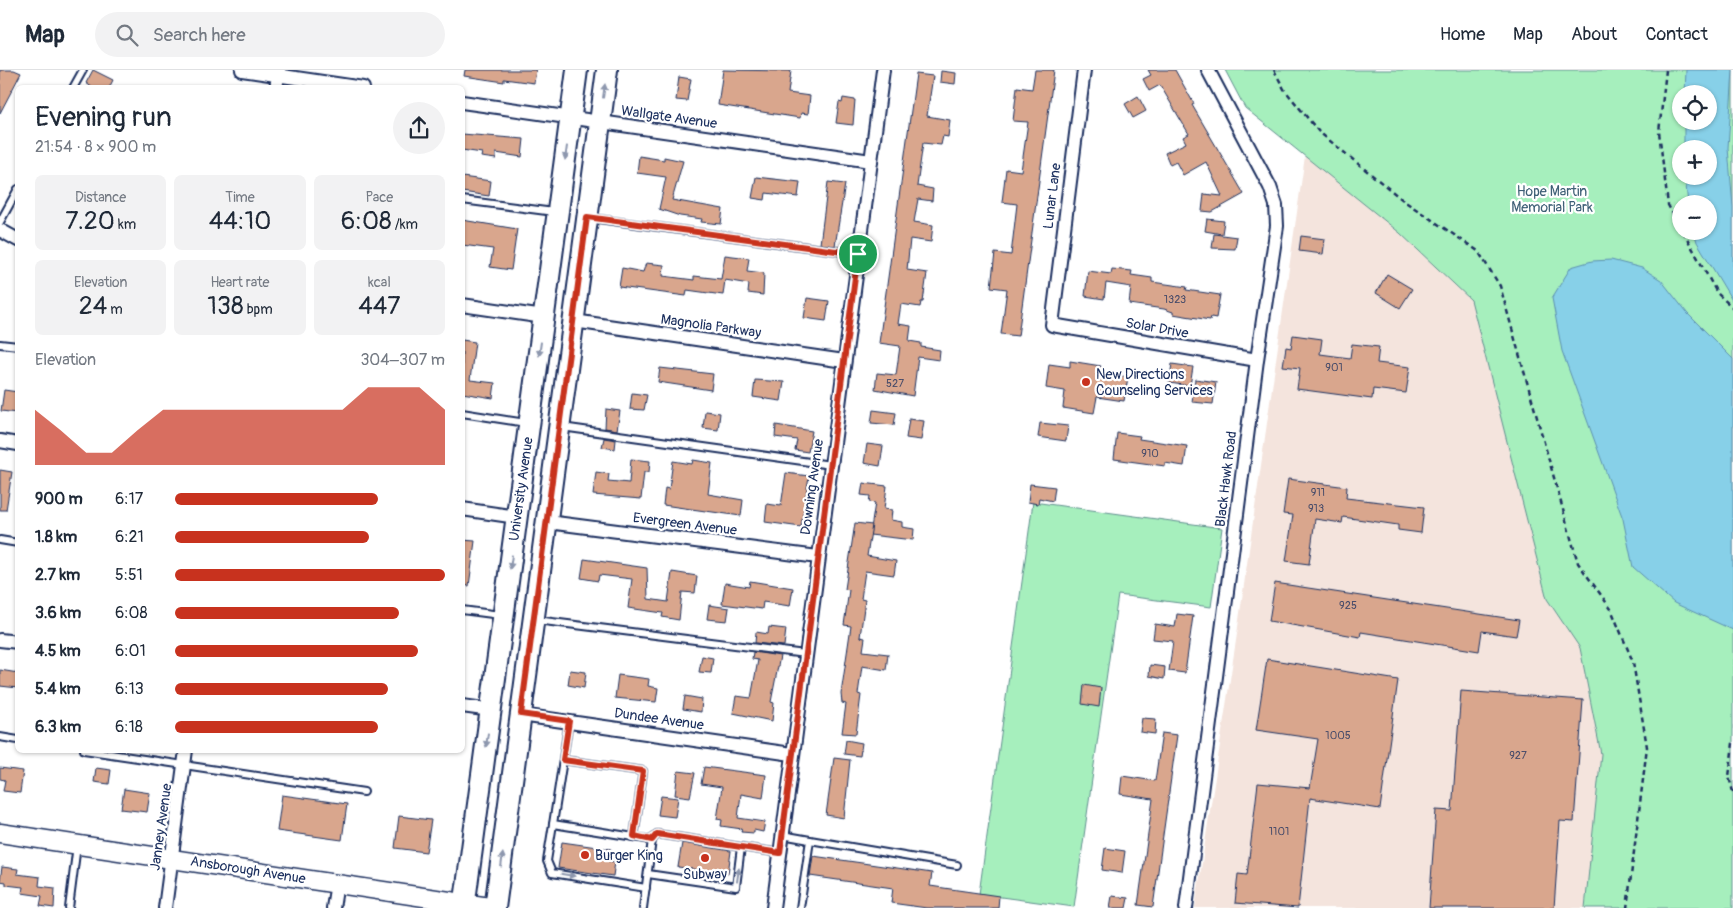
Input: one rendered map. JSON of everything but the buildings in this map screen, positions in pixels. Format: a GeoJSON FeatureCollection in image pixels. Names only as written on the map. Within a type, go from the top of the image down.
{"type":"FeatureCollection","features":[{"type":"Feature","properties":{"kind":"main road","name":"University Avenue"},"geometry":{"type":"LineString","coordinates":[[464,906],[577,70]]}},
{"type":"Feature","properties":{"kind":"main road"},"geometry":{"type":"LineString","coordinates":[[496,908],[607,70]]}},
{"type":"Feature","properties":{"kind":"main road","name":"Ansborough Avenue"},"geometry":{"type":"LineString","coordinates":[[0,833],[337,883],[464,906],[496,908]]}},
{"type":"Feature","properties":{"kind":"street"},"geometry":{"type":"LineString","coordinates":[[242,70],[278,78],[338,85]]}},
{"type":"Feature","properties":{"kind":"street","name":"Downing Avenue"},"geometry":{"type":"LineString","coordinates":[[773,908],[883,70]]}},
{"type":"Feature","properties":{"kind":"street","name":"Lunar Lane"},"geometry":{"type":"LineString","coordinates":[[1052,325],[1084,70]]}},
{"type":"Feature","properties":{"kind":"street","name":"Black Hawk Road"},"geometry":{"type":"LineString","coordinates":[[1186,908],[1257,360],[1277,226],[1276,205],[1270,187],[1208,70]]}},
{"type":"Feature","properties":{"kind":"street","name":"Wallgate Avenue"},"geometry":{"type":"LineString","coordinates":[[465,102],[871,161]]}},
{"type":"Feature","properties":{"kind":"street"},"geometry":{"type":"LineString","coordinates":[[0,230],[15,238]]}},
{"type":"Feature","properties":{"kind":"street"},"geometry":{"type":"LineString","coordinates":[[465,305],[544,317]]}},
{"type":"Feature","properties":{"kind":"street","name":"Magnolia Parkway"},"geometry":{"type":"LineString","coordinates":[[574,321],[844,361]]}},
{"type":"Feature","properties":{"kind":"street","name":"Solar Drive"},"geometry":{"type":"LineString","coordinates":[[1052,325],[1257,360]]}},
{"type":"Feature","properties":{"kind":"street"},"geometry":{"type":"LineString","coordinates":[[0,441],[15,444]]}},
{"type":"Feature","properties":{"kind":"street"},"geometry":{"type":"LineString","coordinates":[[465,509],[517,517]]}},
{"type":"Feature","properties":{"kind":"street","name":"Evergreen Avenue"},"geometry":{"type":"LineString","coordinates":[[548,522],[818,557]]}},
{"type":"Feature","properties":{"kind":"street"},"geometry":{"type":"LineString","coordinates":[[0,640],[15,642]]}},
{"type":"Feature","properties":{"kind":"street"},"geometry":{"type":"LineString","coordinates":[[465,706],[491,710]]}},
{"type":"Feature","properties":{"kind":"street","name":"Dundee Avenue"},"geometry":{"type":"LineString","coordinates":[[521,714],[792,754]]}},
{"type":"Feature","properties":{"kind":"street","name":"Janney Avenue"},"geometry":{"type":"LineString","coordinates":[[165,908],[186,753]]}},
{"type":"Feature","properties":{"kind":"street"},"geometry":{"type":"LineString","coordinates":[[334,908],[337,883]]}},
{"type":"Feature","properties":{"kind":"lane"},"geometry":{"type":"LineString","coordinates":[[75,85],[83,70]]}},
{"type":"Feature","properties":{"kind":"lane"},"geometry":{"type":"LineString","coordinates":[[0,222],[15,194]]}},
{"type":"Feature","properties":{"kind":"lane"},"geometry":{"type":"LineString","coordinates":[[465,200],[558,213]]}},
{"type":"Feature","properties":{"kind":"lane"},"geometry":{"type":"LineString","coordinates":[[587,217],[858,254]]}},
{"type":"Feature","properties":{"kind":"lane"},"geometry":{"type":"LineString","coordinates":[[0,344],[15,346]]}},
{"type":"Feature","properties":{"kind":"lane"},"geometry":{"type":"LineString","coordinates":[[465,413],[529,423]]}},
{"type":"Feature","properties":{"kind":"lane"},"geometry":{"type":"LineString","coordinates":[[560,427],[830,465]]}},
{"type":"Feature","properties":{"kind":"lane"},"geometry":{"type":"LineString","coordinates":[[0,540],[15,542]]}},
{"type":"Feature","properties":{"kind":"lane"},"geometry":{"type":"LineString","coordinates":[[465,610],[503,616]]}},
{"type":"Feature","properties":{"kind":"lane"},"geometry":{"type":"LineString","coordinates":[[534,620],[805,654]]}},
{"type":"Feature","properties":{"kind":"lane"},"geometry":{"type":"LineString","coordinates":[[569,721],[547,862],[552,873],[646,888]]}},
{"type":"Feature","properties":{"kind":"lane"},"geometry":{"type":"LineString","coordinates":[[0,737],[15,740]]}},
{"type":"Feature","properties":{"kind":"lane"},"geometry":{"type":"LineString","coordinates":[[104,753],[364,792]]}},
{"type":"Feature","properties":{"kind":"lane"},"geometry":{"type":"LineString","coordinates":[[563,760],[643,771],[634,836]]}},
{"type":"Feature","properties":{"kind":"lane"},"geometry":{"type":"LineString","coordinates":[[553,824],[652,840]]}},
{"type":"Feature","properties":{"kind":"lane"},"geometry":{"type":"LineString","coordinates":[[642,908],[652,840],[657,834],[780,853]]}},
{"type":"Feature","properties":{"kind":"lane"},"geometry":{"type":"LineString","coordinates":[[782,836],[957,865]]}},
{"type":"Feature","properties":{"kind":"lane"},"geometry":{"type":"LineString","coordinates":[[800,908],[810,840]]}},
{"type":"Feature","properties":{"kind":"lane"},"geometry":{"type":"LineString","coordinates":[[69,908],[78,844]]}},
{"type":"Feature","properties":{"kind":"lane"},"geometry":{"type":"LineString","coordinates":[[648,874],[736,886],[742,847]]}},
{"type":"Feature","properties":{"kind":"path"},"geometry":{"type":"LineString","coordinates":[[1274,70],[1284,88],[1319,132],[1404,201],[1478,251],[1500,286],[1578,563],[1611,608],[1633,662],[1647,747],[1627,908]]}},
{"type":"Feature","properties":{"kind":"path"},"geometry":{"type":"LineString","coordinates":[[1666,70],[1659,132],[1668,205],[1672,212]]}},
{"type":"Feature","properties":{"kind":"path"},"geometry":{"type":"LineString","coordinates":[[1688,240],[1718,293],[1733,308]]}},
{"type":"Feature","properties":{"kind":"path"},"geometry":{"type":"LineString","coordinates":[[1733,743],[1729,777],[1733,792]]}},
{"type":"Feature","properties":{"kind":"shaded area"},"geometry":{"type":"Polygon","coordinates":[[[1305,156],[1400,233],[1471,300],[1547,599],[1580,648],[1601,754],[1585,908],[1195,908],[1237,634],[1305,156]]]}},
{"type":"Feature","properties":{"kind":"green space","name":"Hope Martin Memorial Park"},"geometry":{"type":"Polygon","coordinates":[[[1225,70],[1733,70],[1733,908],[1585,908],[1601,754],[1580,648],[1547,599],[1471,300],[1400,233],[1245,108],[1225,70]]]}},
{"type":"Feature","properties":{"kind":"green space"},"geometry":{"type":"Polygon","coordinates":[[[1033,502],[1222,528],[1211,607],[1118,595],[1074,907],[979,894],[1033,502]]]}},
{"type":"Feature","properties":{"kind":"water"},"geometry":{"type":"Polygon","coordinates":[[[1686,70],[1733,70],[1728,148],[1733,207],[1733,302],[1696,240],[1717,240],[1717,195],[1687,195],[1686,185],[1717,185],[1717,140],[1684,140],[1684,130],[1717,130],[1717,85],[1685,85],[1686,70]]]}},
{"type":"Feature","properties":{"kind":"water"},"geometry":{"type":"Polygon","coordinates":[[[1611,260],[1642,268],[1661,280],[1687,313],[1733,359],[1733,630],[1674,603],[1633,567],[1623,519],[1562,351],[1552,298],[1571,267],[1592,261],[1611,260]]]}},
{"type":"Feature","properties":{"kind":"place","name":"New Directions Counseling Services"},"geometry":{"type":"Point","coordinates":[1086,382]}},
{"type":"Feature","properties":{"kind":"place","name":"Burger King"},"geometry":{"type":"Point","coordinates":[585,855]}},
{"type":"Feature","properties":{"kind":"place","name":"Subway"},"geometry":{"type":"Point","coordinates":[705,858]}},
{"type":"Feature","properties":{"kind":"route"},"geometry":{"type":"LineString","coordinates":[[587,217],[858,254],[780,853],[657,834],[652,840],[634,836],[643,771],[563,760],[569,721],[521,714],[587,217]]}}]}
